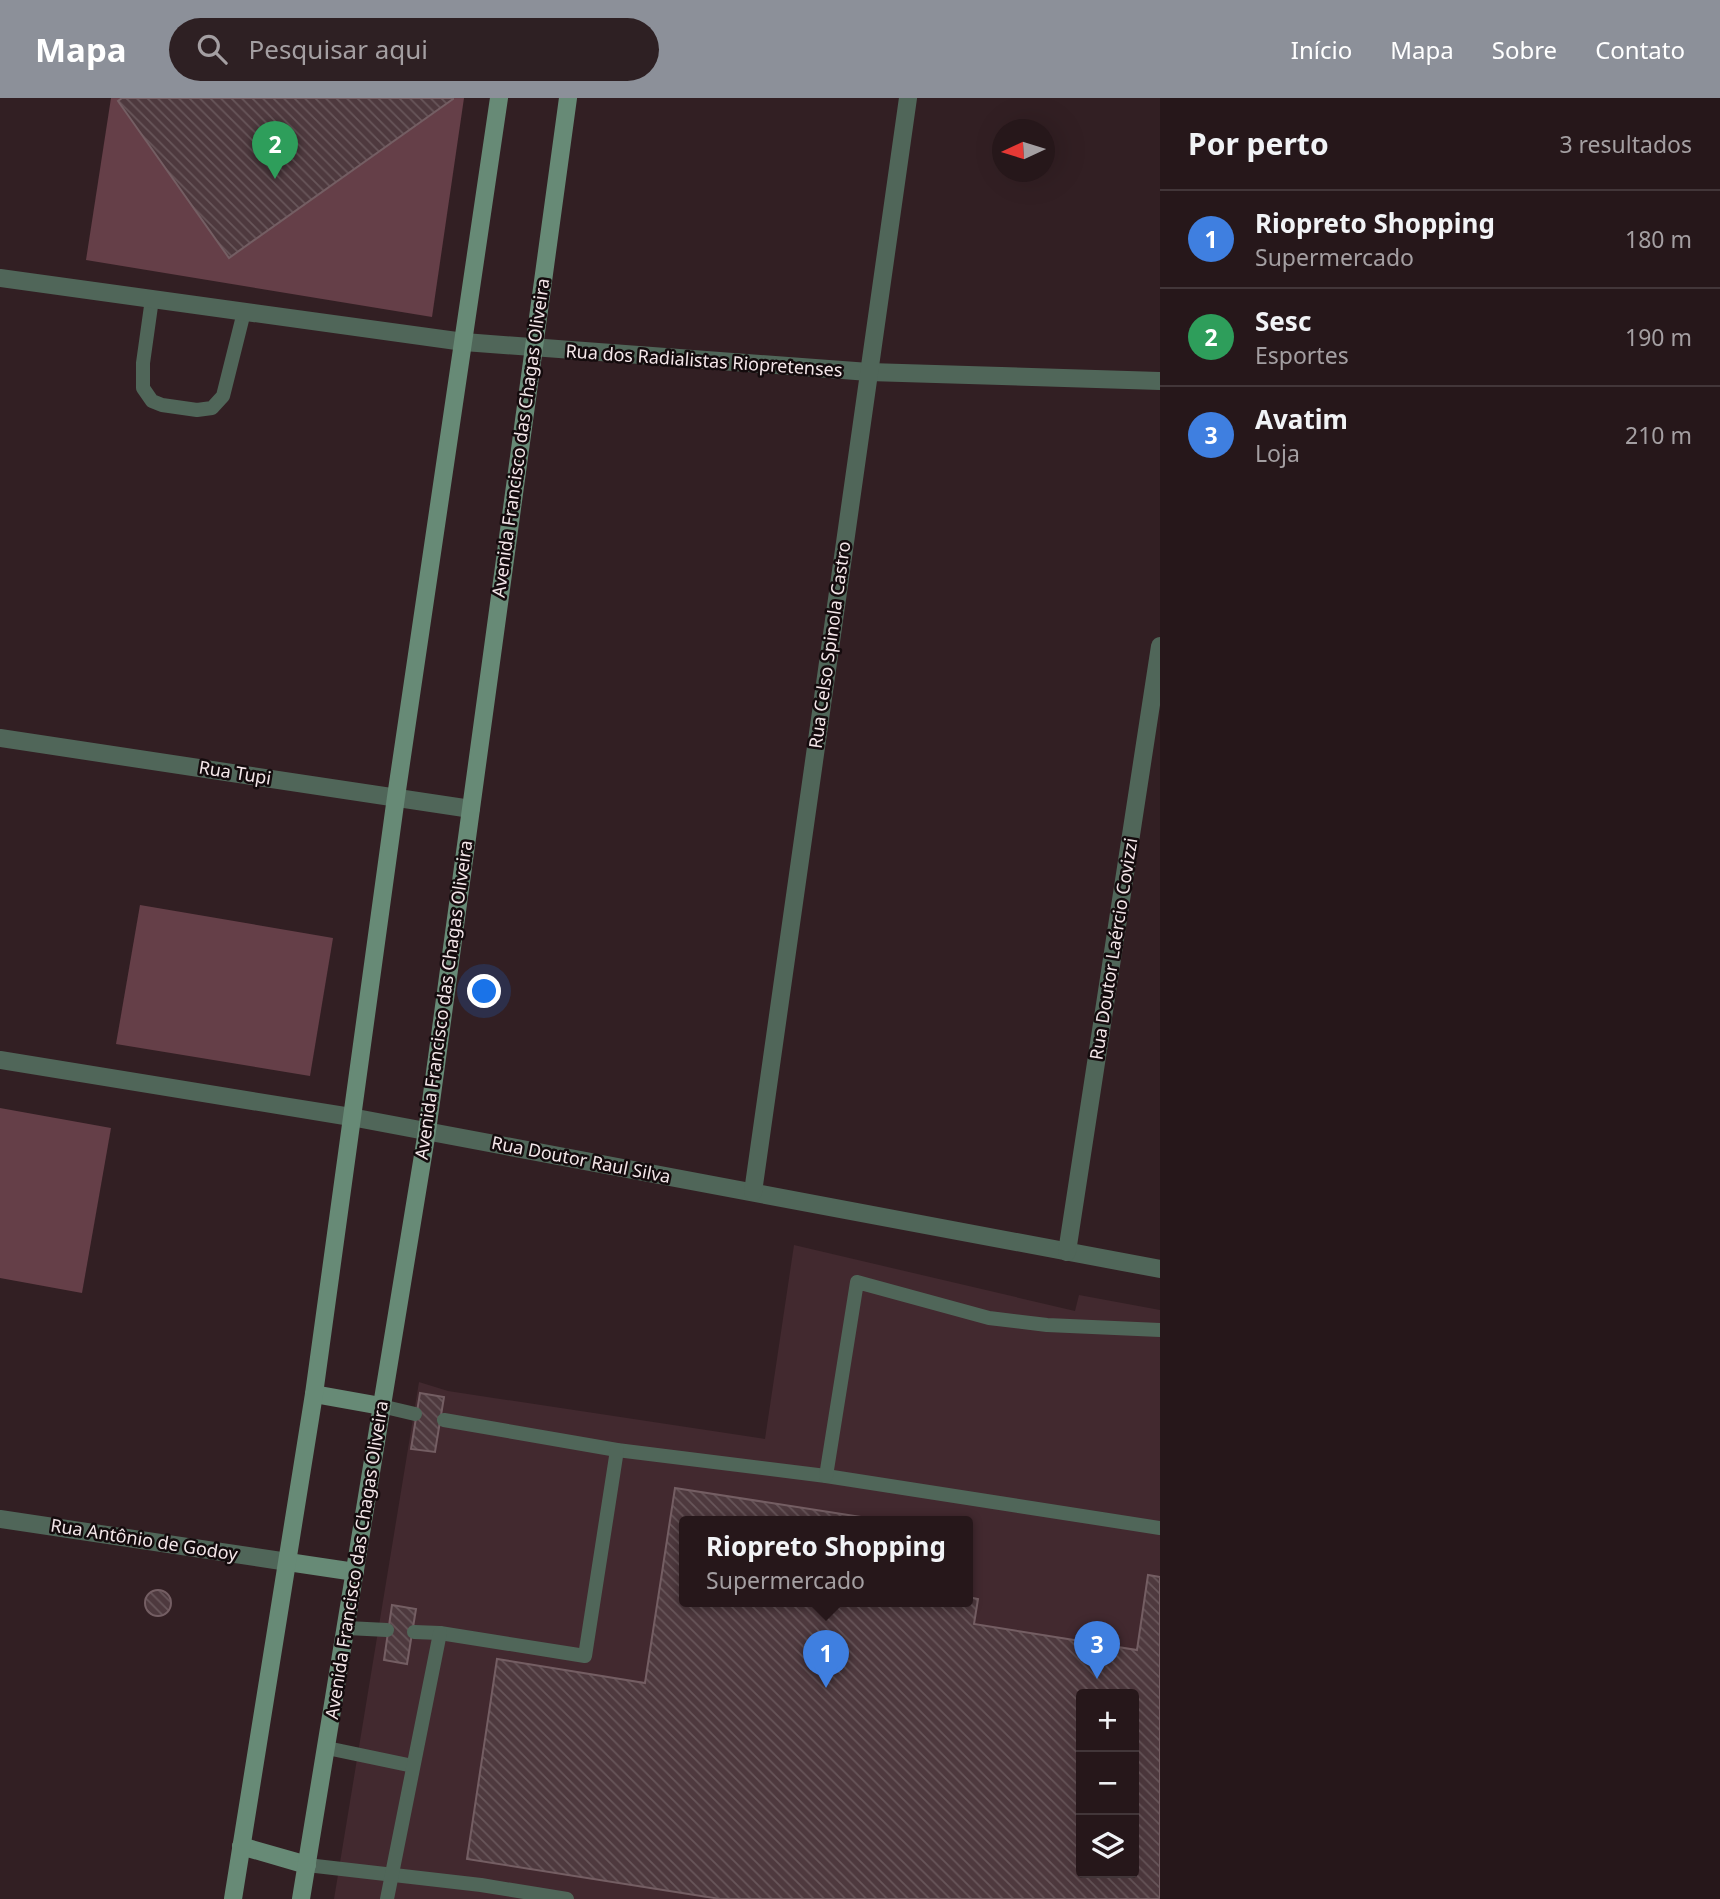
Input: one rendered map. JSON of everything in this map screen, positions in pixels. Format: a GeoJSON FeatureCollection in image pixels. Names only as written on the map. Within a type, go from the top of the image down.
{"type":"FeatureCollection","features":[{"type":"Feature","properties":{"kind":"main road"},"geometry":{"type":"LineString","coordinates":[[233,1899],[314,1394],[396,797],[499,98]]}},
{"type":"Feature","properties":{"kind":"main road","name":"Avenida Francisco das Chagas Oliveira"},"geometry":{"type":"LineString","coordinates":[[301,1899],[427,1131],[568,98]]}},
{"type":"Feature","properties":{"kind":"main road"},"geometry":{"type":"LineString","coordinates":[[314,1394],[381,1406]]}},
{"type":"Feature","properties":{"kind":"main road"},"geometry":{"type":"LineString","coordinates":[[288,1562],[355,1572]]}},
{"type":"Feature","properties":{"kind":"main road"},"geometry":{"type":"LineString","coordinates":[[242,1846],[307,1866]]}},
{"type":"Feature","properties":{"kind":"street","name":"Rua Celso Spinola Castro"},"geometry":{"type":"LineString","coordinates":[[753,1192],[908,98]]}},
{"type":"Feature","properties":{"kind":"street","name":"Rua dos Radialistas Riopretenses"},"geometry":{"type":"LineString","coordinates":[[0,278],[464,342],[533,349],[869,372],[1160,381]]}},
{"type":"Feature","properties":{"kind":"street","name":"Rua Doutor Laércio Covizzi"},"geometry":{"type":"LineString","coordinates":[[1068,1252],[1160,646]]}},
{"type":"Feature","properties":{"kind":"street","name":"Rua Tupi"},"geometry":{"type":"LineString","coordinates":[[0,738],[471,809]]}},
{"type":"Feature","properties":{"kind":"street","name":"Rua Doutor Raul Silva"},"geometry":{"type":"LineString","coordinates":[[0,1060],[427,1131],[1160,1269]]}},
{"type":"Feature","properties":{"kind":"street","name":"Rua Antônio de Godoy"},"geometry":{"type":"LineString","coordinates":[[0,1518],[288,1562]]}},
{"type":"Feature","properties":{"kind":"lane"},"geometry":{"type":"LineString","coordinates":[[152,299],[143,363],[143,388],[152,401],[197,410],[212,408],[223,396],[244,312]]}},
{"type":"Feature","properties":{"kind":"lane"},"geometry":{"type":"LineString","coordinates":[[826,1476],[858,1282],[989,1318],[1047,1325],[1160,1330]]}},
{"type":"Feature","properties":{"kind":"lane"},"geometry":{"type":"LineString","coordinates":[[381,1406],[415,1414]]}},
{"type":"Feature","properties":{"kind":"lane"},"geometry":{"type":"LineString","coordinates":[[444,1420],[617,1450],[826,1476],[1160,1528]]}},
{"type":"Feature","properties":{"kind":"lane"},"geometry":{"type":"LineString","coordinates":[[414,1632],[440,1633],[585,1656],[617,1450]]}},
{"type":"Feature","properties":{"kind":"lane"},"geometry":{"type":"LineString","coordinates":[[347,1628],[387,1630]]}},
{"type":"Feature","properties":{"kind":"lane"},"geometry":{"type":"LineString","coordinates":[[387,1899],[440,1633]]}},
{"type":"Feature","properties":{"kind":"lane"},"geometry":{"type":"LineString","coordinates":[[327,1748],[413,1766]]}},
{"type":"Feature","properties":{"kind":"lane"},"geometry":{"type":"LineString","coordinates":[[307,1866],[468,1884],[567,1899]]}},
{"type":"Feature","properties":{"kind":"shaded area"},"geometry":{"type":"Polygon","coordinates":[[[111,98],[464,98],[432,317],[86,260],[111,98]]]}},
{"type":"Feature","properties":{"kind":"shaded area"},"geometry":{"type":"Polygon","coordinates":[[[140,905],[333,938],[310,1076],[116,1044],[140,905]]]}},
{"type":"Feature","properties":{"kind":"shaded area"},"geometry":{"type":"Polygon","coordinates":[[[0,1108],[111,1128],[82,1293],[0,1278],[0,1108]]]}},
{"type":"Feature","properties":{"kind":"shaded area"},"geometry":{"type":"Polygon","coordinates":[[[794,1245],[1075,1311],[1079,1295],[1160,1310],[1160,1899],[334,1899],[419,1382],[448,1391],[765,1439],[794,1245]]]}},
{"type":"Feature","properties":{"kind":"building"},"geometry":{"type":"Polygon","coordinates":[[[122,98],[453,99],[229,258],[118,101],[122,98]]]}},
{"type":"Feature","properties":{"kind":"building"},"geometry":{"type":"Polygon","coordinates":[[[420,1393],[444,1397],[435,1452],[411,1449],[420,1393]]]}},
{"type":"Feature","properties":{"kind":"building"},"geometry":{"type":"Polygon","coordinates":[[[675,1488],[855,1516],[679,1516],[679,1607],[973,1607],[973,1598],[978,1599],[974,1624],[1137,1650],[1148,1575],[1160,1577],[1160,1899],[720,1899],[467,1859],[497,1659],[645,1683],[675,1488]]]}},
{"type":"Feature","properties":{"kind":"building"},"geometry":{"type":"Polygon","coordinates":[[[158,1590],[167,1594],[171,1603],[167,1612],[158,1616],[149,1612],[145,1603],[149,1594],[158,1590]]]}},
{"type":"Feature","properties":{"kind":"building"},"geometry":{"type":"Polygon","coordinates":[[[392,1605],[416,1609],[407,1664],[384,1660],[392,1605]]]}},
{"type":"Feature","properties":{"kind":"place","name":"Sesc"},"geometry":{"type":"Point","coordinates":[275,179]}},
{"type":"Feature","properties":{"kind":"place","name":"Avatim"},"geometry":{"type":"Point","coordinates":[1097,1679]}},
{"type":"Feature","properties":{"kind":"place","name":"Riopreto Shopping"},"geometry":{"type":"Point","coordinates":[826,1688]}}]}
